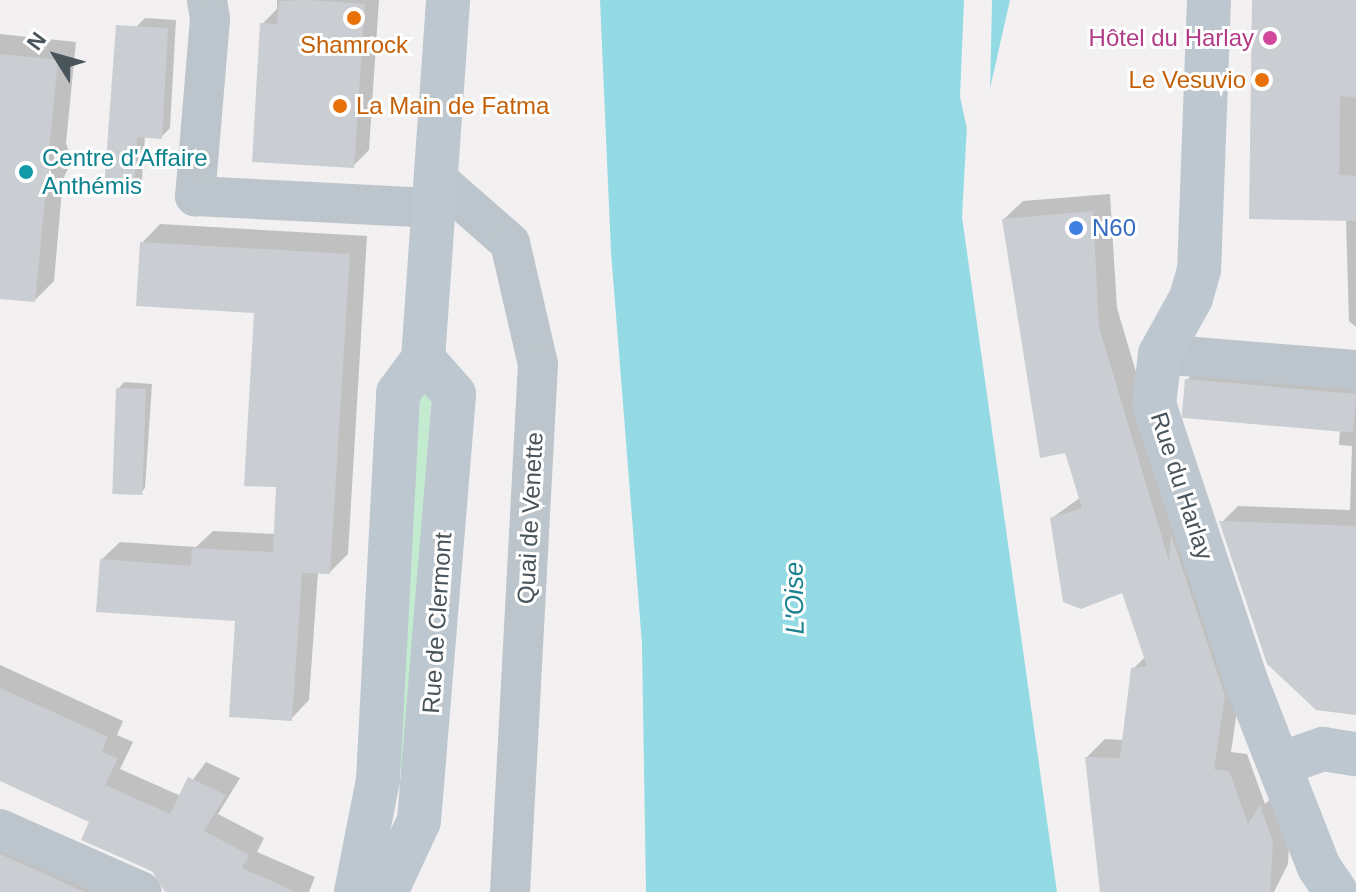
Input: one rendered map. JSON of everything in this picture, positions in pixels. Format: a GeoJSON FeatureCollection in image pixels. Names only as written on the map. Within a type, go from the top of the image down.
{"type":"FeatureCollection","features":[{"type":"Feature","properties":{"kind":"main road"},"geometry":{"type":"LineString","coordinates":[[423,359],[448,0]]}},
{"type":"Feature","properties":{"kind":"main road","name":"Rue du Harlay"},"geometry":{"type":"LineString","coordinates":[[1209,0],[1199,270],[1191,298],[1160,354],[1154,404],[1248,686],[1280,764],[1320,884]]}},
{"type":"Feature","properties":{"kind":"main road","name":"Rue de Clermont"},"geometry":{"type":"LineString","coordinates":[[356,892],[378,780],[398,393],[423,359],[454,394],[419,821],[386,892]]}},
{"type":"Feature","properties":{"kind":"main road"},"geometry":{"type":"LineString","coordinates":[[1280,764],[1323,749],[1356,754]]}},
{"type":"Feature","properties":{"kind":"street"},"geometry":{"type":"LineString","coordinates":[[207,0],[210,19],[195,196],[436,194]]}},
{"type":"Feature","properties":{"kind":"street","name":"Quai de Venette"},"geometry":{"type":"LineString","coordinates":[[436,194],[510,243],[538,364],[510,892]]}},
{"type":"Feature","properties":{"kind":"street"},"geometry":{"type":"LineString","coordinates":[[1160,354],[1356,370]]}},
{"type":"Feature","properties":{"kind":"street"},"geometry":{"type":"LineString","coordinates":[[0,829],[142,892]]}},
{"type":"Feature","properties":{"kind":"green space"},"geometry":{"type":"Polygon","coordinates":[[[421,387],[431,399],[411,766],[404,769],[396,765],[421,387]]]}},
{"type":"Feature","properties":{"kind":"water","name":"L'Oise"},"geometry":{"type":"Polygon","coordinates":[[[600,0],[1010,0],[989,93],[979,93],[968,106],[962,217],[1057,892],[646,892],[642,644],[611,252],[600,0]]]}},
{"type":"Feature","properties":{"kind":"pier"},"geometry":{"type":"Polygon","coordinates":[[[964,0],[992,0],[990,97],[981,97],[972,107],[970,143],[960,97],[964,0]]]}},
{"type":"Feature","properties":{"kind":"building"},"geometry":{"type":"Polygon","coordinates":[[[1252,0],[1356,0],[1356,97],[1340,96],[1339,175],[1356,176],[1356,221],[1249,219],[1252,0]]]}},
{"type":"Feature","properties":{"kind":"building"},"geometry":{"type":"Polygon","coordinates":[[[279,1],[365,4],[354,168],[252,162],[260,23],[277,24],[279,1]]]}},
{"type":"Feature","properties":{"kind":"building"},"geometry":{"type":"Polygon","coordinates":[[[116,25],[168,28],[162,139],[137,137],[134,191],[104,189],[116,25]]]}},
{"type":"Feature","properties":{"kind":"building","name":"Centre d'Affaire Anthémis"},"geometry":{"type":"Polygon","coordinates":[[[0,54],[58,60],[48,163],[54,182],[45,200],[35,302],[0,299],[0,54]]]}},
{"type":"Feature","properties":{"kind":"building"},"geometry":{"type":"Polygon","coordinates":[[[1093,211],[1099,327],[1169,561],[1171,535],[1225,696],[1214,769],[1229,771],[1248,824],[1260,805],[1273,842],[1270,892],[1100,892],[1085,757],[1120,758],[1131,668],[1147,666],[1122,593],[1081,609],[1063,602],[1050,518],[1082,508],[1065,453],[1040,458],[1002,219],[1093,211]]]}},
{"type":"Feature","properties":{"kind":"building"},"geometry":{"type":"Polygon","coordinates":[[[140,242],[350,254],[330,574],[302,573],[292,721],[229,717],[235,621],[96,612],[100,559],[191,566],[192,548],[273,552],[276,487],[244,486],[254,313],[136,306],[140,242]]]}},
{"type":"Feature","properties":{"kind":"building"},"geometry":{"type":"Polygon","coordinates":[[[1185,379],[1356,394],[1353,433],[1182,418],[1185,379]]]}},
{"type":"Feature","properties":{"kind":"building"},"geometry":{"type":"Polygon","coordinates":[[[116,388],[146,389],[142,495],[112,494],[116,388]]]}},
{"type":"Feature","properties":{"kind":"building"},"geometry":{"type":"Polygon","coordinates":[[[1219,521],[1356,526],[1356,715],[1316,710],[1267,664],[1219,521]]]}},
{"type":"Feature","properties":{"kind":"building"},"geometry":{"type":"Polygon","coordinates":[[[0,688],[108,737],[102,752],[118,758],[105,785],[170,814],[188,777],[226,795],[204,831],[249,855],[242,868],[296,892],[165,892],[152,871],[81,840],[89,822],[0,781],[0,688]]]}},
{"type":"Feature","properties":{"kind":"building"},"geometry":{"type":"Polygon","coordinates":[[[0,854],[85,892],[0,892],[0,854]]]}},
{"type":"Feature","properties":{"kind":"place","name":"Shamrock"},"geometry":{"type":"Point","coordinates":[354,18]}},
{"type":"Feature","properties":{"kind":"place","name":"Hôtel du Harlay"},"geometry":{"type":"Point","coordinates":[1270,38]}},
{"type":"Feature","properties":{"kind":"place","name":"Le Vesuvio"},"geometry":{"type":"Point","coordinates":[1262,80]}},
{"type":"Feature","properties":{"kind":"place","name":"La Main de Fatma"},"geometry":{"type":"Point","coordinates":[340,106]}},
{"type":"Feature","properties":{"kind":"place","name":"Centre d'Affaire Anthémis"},"geometry":{"type":"Point","coordinates":[26,172]}},
{"type":"Feature","properties":{"kind":"place","name":"N60"},"geometry":{"type":"Point","coordinates":[1076,228]}}]}
